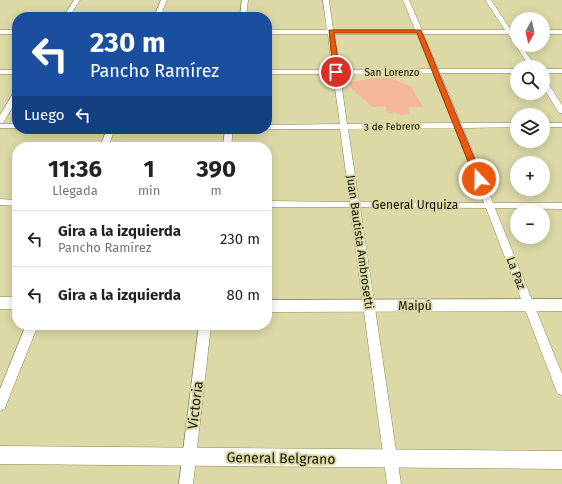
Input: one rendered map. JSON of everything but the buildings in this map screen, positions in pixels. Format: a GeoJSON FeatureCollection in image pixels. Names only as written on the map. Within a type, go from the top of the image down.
{"type":"FeatureCollection","features":[{"type":"Feature","properties":{"kind":"street"},"geometry":{"type":"LineString","coordinates":[[69,12],[77,0]]}},
{"type":"Feature","properties":{"kind":"street"},"geometry":{"type":"LineString","coordinates":[[159,12],[164,0]]}},
{"type":"Feature","properties":{"kind":"street"},"geometry":{"type":"LineString","coordinates":[[243,12],[245,0]]}},
{"type":"Feature","properties":{"kind":"street","name":"Juan Bautista Ambrosetti"},"geometry":{"type":"LineString","coordinates":[[326,0],[394,484]]}},
{"type":"Feature","properties":{"kind":"street","name":"La Paz"},"geometry":{"type":"LineString","coordinates":[[406,0],[458,125],[562,390]]}},
{"type":"Feature","properties":{"kind":"street"},"geometry":{"type":"LineString","coordinates":[[488,0],[509,32]]}},
{"type":"Feature","properties":{"kind":"street"},"geometry":{"type":"LineString","coordinates":[[0,32],[12,32]]}},
{"type":"Feature","properties":{"kind":"street"},"geometry":{"type":"LineString","coordinates":[[272,32],[509,32]]}},
{"type":"Feature","properties":{"kind":"street"},"geometry":{"type":"LineString","coordinates":[[550,32],[562,32]]}},
{"type":"Feature","properties":{"kind":"street","name":"San Lorenzo"},"geometry":{"type":"LineString","coordinates":[[272,72],[510,71]]}},
{"type":"Feature","properties":{"kind":"street"},"geometry":{"type":"LineString","coordinates":[[550,71],[562,71]]}},
{"type":"Feature","properties":{"kind":"street"},"geometry":{"type":"LineString","coordinates":[[0,72],[12,72]]}},
{"type":"Feature","properties":{"kind":"street"},"geometry":{"type":"LineString","coordinates":[[550,93],[562,111]]}},
{"type":"Feature","properties":{"kind":"street"},"geometry":{"type":"LineString","coordinates":[[0,121],[12,102]]}},
{"type":"Feature","properties":{"kind":"street","name":"3 de Febrero"},"geometry":{"type":"LineString","coordinates":[[272,127],[510,125]]}},
{"type":"Feature","properties":{"kind":"street"},"geometry":{"type":"LineString","coordinates":[[550,125],[562,125]]}},
{"type":"Feature","properties":{"kind":"street"},"geometry":{"type":"LineString","coordinates":[[0,126],[12,126]]}},
{"type":"Feature","properties":{"kind":"street"},"geometry":{"type":"LineString","coordinates":[[0,202],[12,202]]}},
{"type":"Feature","properties":{"kind":"street","name":"General Urquiza"},"geometry":{"type":"LineString","coordinates":[[272,204],[562,206]]}},
{"type":"Feature","properties":{"kind":"street"},"geometry":{"type":"LineString","coordinates":[[0,303],[12,303]]}},
{"type":"Feature","properties":{"kind":"street","name":"Maipú"},"geometry":{"type":"LineString","coordinates":[[272,306],[562,305]]}},
{"type":"Feature","properties":{"kind":"street"},"geometry":{"type":"LineString","coordinates":[[0,405],[30,330]]}},
{"type":"Feature","properties":{"kind":"street","name":"Victoria"},"geometry":{"type":"LineString","coordinates":[[186,484],[204,330]]}},
{"type":"Feature","properties":{"kind":"street","name":"General Belgrano"},"geometry":{"type":"LineString","coordinates":[[0,455],[189,456],[390,460],[562,460]]}},
{"type":"Feature","properties":{"kind":"shaded area"},"geometry":{"type":"Polygon","coordinates":[[[384,76],[411,86],[423,107],[409,107],[410,114],[400,115],[394,111],[393,114],[387,113],[386,107],[372,107],[346,83],[384,76]]]}},
{"type":"Feature","properties":{"kind":"route"},"geometry":{"type":"LineString","coordinates":[[336,72],[331,32],[419,32],[479,179]]}}]}
